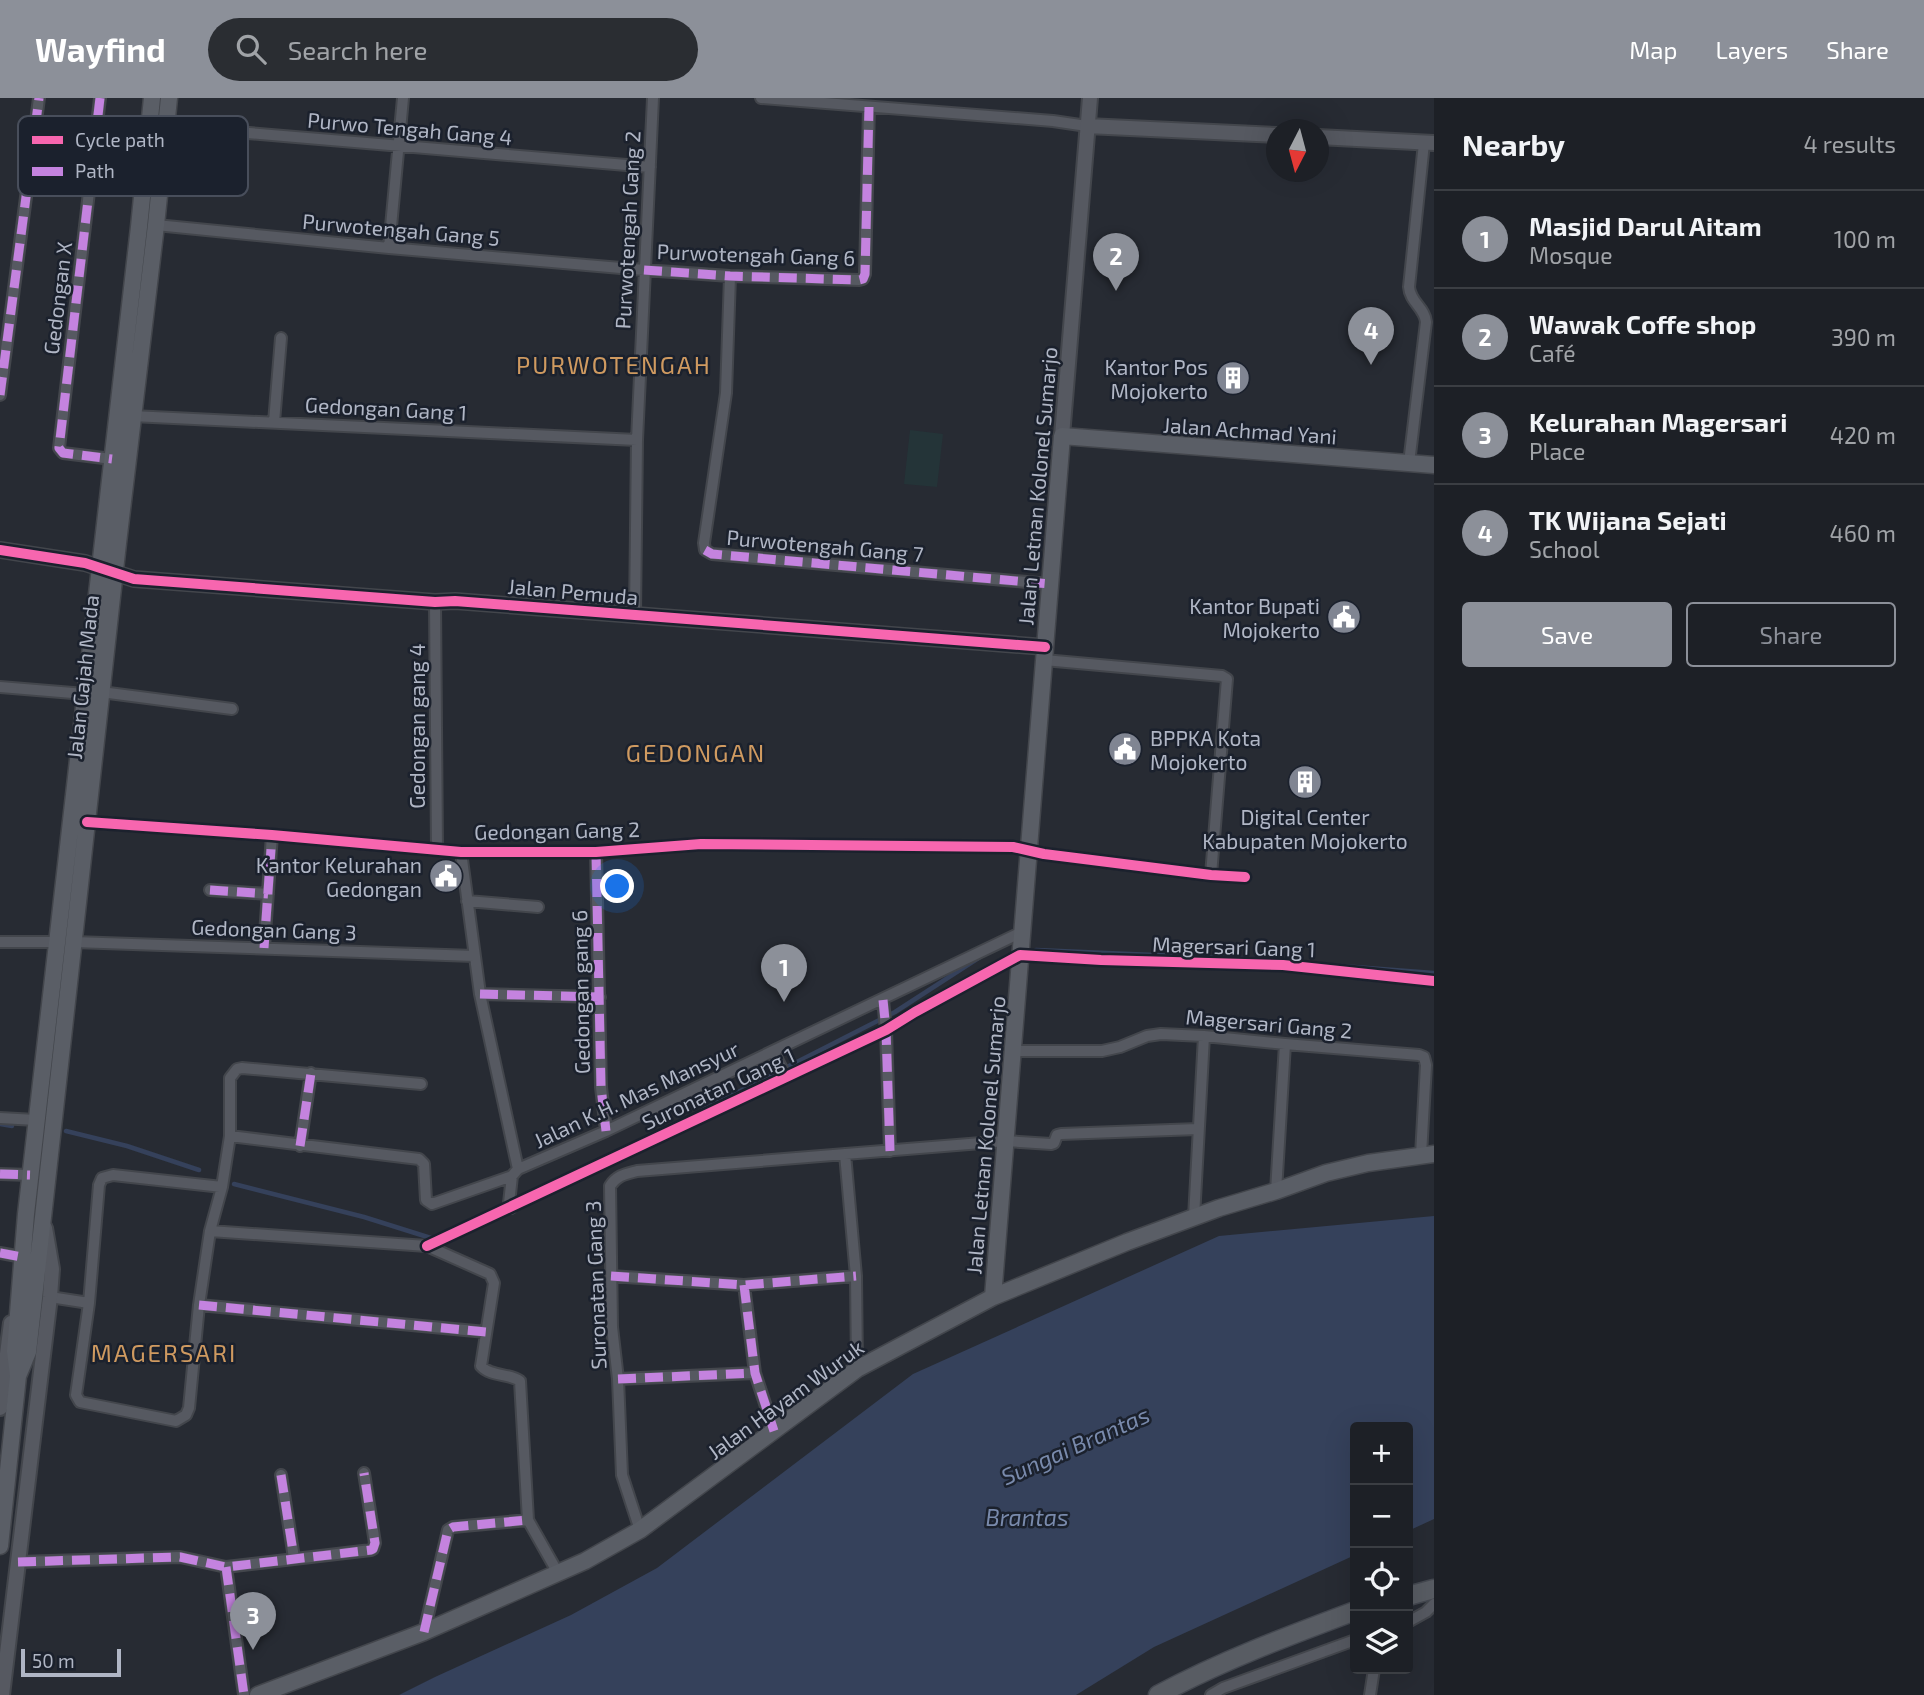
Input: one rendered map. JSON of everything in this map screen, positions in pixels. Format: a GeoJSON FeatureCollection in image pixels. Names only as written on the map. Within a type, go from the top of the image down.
{"type":"FeatureCollection","features":[{"type":"Feature","properties":{"kind":"main road","name":"Jalan Gajah Mada"},"geometry":{"type":"LineString","coordinates":[[150,116],[152,98]]}},
{"type":"Feature","properties":{"kind":"main road","name":"Jalan Gajah Mada"},"geometry":{"type":"LineString","coordinates":[[167,116],[169,98]]}},
{"type":"Feature","properties":{"kind":"main road","name":"Jalan Gajah Mada"},"geometry":{"type":"LineString","coordinates":[[18,1376],[29,1352],[87,822],[107,570],[112,459],[142,196]]}},
{"type":"Feature","properties":{"kind":"main road","name":"Jalan Gajah Mada"},"geometry":{"type":"LineString","coordinates":[[107,570],[132,416],[159,196]]}},
{"type":"Feature","properties":{"kind":"main road","name":"Jalan Achmad Yani"},"geometry":{"type":"LineString","coordinates":[[1062,436],[1434,465]]}},
{"type":"Feature","properties":{"kind":"main road","name":"Jalan Letnan Kolonel Sumarjo"},"geometry":{"type":"LineString","coordinates":[[993,1297],[1006,1141],[1020,1050],[1026,955],[1022,932],[1062,436]]}},
{"type":"Feature","properties":{"kind":"main road","name":"Jalan Gajah Mada"},"geometry":{"type":"LineString","coordinates":[[18,1376],[15,1351],[36,1121],[57,942],[98,693]]}},
{"type":"Feature","properties":{"kind":"main road","name":"Jalan Hayam Wuruk"},"geometry":{"type":"LineString","coordinates":[[258,1695],[424,1632],[585,1561],[640,1530],[857,1369],[993,1297],[1219,1208],[1326,1173],[1426,1151]]}},
{"type":"Feature","properties":{"kind":"main road"},"geometry":{"type":"LineString","coordinates":[[0,1546],[7,1407],[18,1376]]}},
{"type":"Feature","properties":{"kind":"main road"},"geometry":{"type":"LineString","coordinates":[[1413,1595],[1434,1589]]}},
{"type":"Feature","properties":{"kind":"main road"},"geometry":{"type":"LineString","coordinates":[[1158,1695],[1259,1647],[1350,1613]]}},
{"type":"Feature","properties":{"kind":"street"},"geometry":{"type":"LineString","coordinates":[[37,116],[39,98]]}},
{"type":"Feature","properties":{"kind":"street","name":"Gedongan X"},"geometry":{"type":"LineString","coordinates":[[98,116],[100,98]]}},
{"type":"Feature","properties":{"kind":"street"},"geometry":{"type":"LineString","coordinates":[[389,248],[402,98]]}},
{"type":"Feature","properties":{"kind":"street","name":"Purwotengah Gang 2"},"geometry":{"type":"LineString","coordinates":[[635,615],[637,440],[653,98]]}},
{"type":"Feature","properties":{"kind":"street"},"geometry":{"type":"LineString","coordinates":[[761,98],[871,104],[1087,126],[1266,135]]}},
{"type":"Feature","properties":{"kind":"street","name":"Jalan Letnan Kolonel Sumarjo"},"geometry":{"type":"LineString","coordinates":[[1062,436],[1090,98]]}},
{"type":"Feature","properties":{"kind":"street","name":"Purwotengah Gang 6"},"geometry":{"type":"LineString","coordinates":[[644,270],[730,276],[863,279],[871,104]]}},
{"type":"Feature","properties":{"kind":"street","name":"Purwo Tengah Gang 4"},"geometry":{"type":"LineString","coordinates":[[248,133],[650,167]]}},
{"type":"Feature","properties":{"kind":"street"},"geometry":{"type":"LineString","coordinates":[[1329,138],[1429,143],[1409,287],[1409,294],[1422,311],[1426,322],[1409,463]]}},
{"type":"Feature","properties":{"kind":"street"},"geometry":{"type":"LineString","coordinates":[[0,395],[26,196]]}},
{"type":"Feature","properties":{"kind":"street","name":"Gedongan X"},"geometry":{"type":"LineString","coordinates":[[89,196],[59,448],[63,453],[112,459]]}},
{"type":"Feature","properties":{"kind":"street","name":"Purwotengah Gang 5"},"geometry":{"type":"LineString","coordinates":[[156,225],[644,270]]}},
{"type":"Feature","properties":{"kind":"street","name":"Purwotengah Gang 7"},"geometry":{"type":"LineString","coordinates":[[730,276],[726,393],[705,550],[712,554],[1050,584]]}},
{"type":"Feature","properties":{"kind":"street"},"geometry":{"type":"LineString","coordinates":[[274,422],[281,338]]}},
{"type":"Feature","properties":{"kind":"street","name":"Gedongan Gang 1"},"geometry":{"type":"LineString","coordinates":[[132,416],[637,440]]}},
{"type":"Feature","properties":{"kind":"street","name":"Jalan Pemuda"},"geometry":{"type":"LineString","coordinates":[[0,550],[85,563],[134,579],[635,615],[1045,653]]}},
{"type":"Feature","properties":{"kind":"street","name":"Gedongan gang 4"},"geometry":{"type":"LineString","coordinates":[[435,602],[438,850]]}},
{"type":"Feature","properties":{"kind":"street"},"geometry":{"type":"LineString","coordinates":[[1045,653],[1222,676],[1227,679],[1211,875]]}},
{"type":"Feature","properties":{"kind":"street"},"geometry":{"type":"LineString","coordinates":[[0,687],[98,693],[232,709]]}},
{"type":"Feature","properties":{"kind":"street","name":"Gedongan Gang 2"},"geometry":{"type":"LineString","coordinates":[[87,822],[461,852],[596,852],[701,844],[1013,847],[1211,875],[1245,877]]}},
{"type":"Feature","properties":{"kind":"street"},"geometry":{"type":"LineString","coordinates":[[264,948],[272,835]]}},
{"type":"Feature","properties":{"kind":"street","name":"Jalan K.H. Mas Mansyur"},"geometry":{"type":"LineString","coordinates":[[461,852],[480,994],[515,1172],[773,1051],[883,1004],[963,959],[1022,932]]}},
{"type":"Feature","properties":{"kind":"street","name":"Gedongan gang 6"},"geometry":{"type":"LineString","coordinates":[[596,852],[601,1087],[606,1131]]}},
{"type":"Feature","properties":{"kind":"street"},"geometry":{"type":"LineString","coordinates":[[210,890],[268,894]]}},
{"type":"Feature","properties":{"kind":"street"},"geometry":{"type":"LineString","coordinates":[[467,901],[538,907]]}},
{"type":"Feature","properties":{"kind":"street"},"geometry":{"type":"LineString","coordinates":[[0,942],[57,942]]}},
{"type":"Feature","properties":{"kind":"street","name":"Gedongan Gang 3"},"geometry":{"type":"LineString","coordinates":[[74,942],[474,956]]}},
{"type":"Feature","properties":{"kind":"street","name":"Magersari Gang 1"},"geometry":{"type":"LineString","coordinates":[[1026,955],[1283,965],[1434,981]]}},
{"type":"Feature","properties":{"kind":"street","name":"Suronatan Gang 1"},"geometry":{"type":"LineString","coordinates":[[427,1246],[511,1208],[783,1072],[886,1027],[1026,955]]}},
{"type":"Feature","properties":{"kind":"street"},"geometry":{"type":"LineString","coordinates":[[480,994],[600,997]]}},
{"type":"Feature","properties":{"kind":"street"},"geometry":{"type":"LineString","coordinates":[[883,1004],[890,1151]]}},
{"type":"Feature","properties":{"kind":"street","name":"Magersari Gang 2"},"geometry":{"type":"LineString","coordinates":[[1020,1050],[1102,1051],[1153,1034],[1419,1055],[1424,1057],[1426,1065],[1426,1151]]}},
{"type":"Feature","properties":{"kind":"street"},"geometry":{"type":"LineString","coordinates":[[1194,1217],[1204,1036]]}},
{"type":"Feature","properties":{"kind":"street"},"geometry":{"type":"LineString","coordinates":[[1276,1191],[1284,1045]]}},
{"type":"Feature","properties":{"kind":"street"},"geometry":{"type":"LineString","coordinates":[[773,1051],[783,1072]]}},
{"type":"Feature","properties":{"kind":"street"},"geometry":{"type":"LineString","coordinates":[[222,1186],[113,1175],[102,1178],[99,1185],[89,1303],[76,1395],[84,1404],[176,1421],[183,1418],[189,1408],[210,1231],[222,1186],[230,1136],[230,1077],[237,1069],[421,1084]]}},
{"type":"Feature","properties":{"kind":"street"},"geometry":{"type":"LineString","coordinates":[[300,1146],[311,1073]]}},
{"type":"Feature","properties":{"kind":"street"},"geometry":{"type":"LineString","coordinates":[[0,1118],[36,1121]]}},
{"type":"Feature","properties":{"kind":"street","name":"Suronatan Gang 3"},"geometry":{"type":"LineString","coordinates":[[640,1530],[622,1475],[618,1379],[612,1327],[610,1186],[615,1179],[637,1171],[1006,1141],[1051,1144],[1057,1135],[1061,1134],[1198,1129]]}},
{"type":"Feature","properties":{"kind":"street"},"geometry":{"type":"LineString","coordinates":[[230,1136],[422,1160],[426,1200],[429,1204],[515,1172]]}},
{"type":"Feature","properties":{"kind":"street"},"geometry":{"type":"LineString","coordinates":[[845,1154],[856,1276],[857,1369]]}},
{"type":"Feature","properties":{"kind":"street"},"geometry":{"type":"LineString","coordinates":[[511,1208],[509,1203],[515,1172]]}},
{"type":"Feature","properties":{"kind":"street"},"geometry":{"type":"LineString","coordinates":[[0,1174],[30,1175]]}},
{"type":"Feature","properties":{"kind":"street","name":"Jalan Gajah Mada"},"geometry":{"type":"LineString","coordinates":[[7,1407],[3,1353],[22,1257],[26,1214]]}},
{"type":"Feature","properties":{"kind":"street","name":"Jalan Gajah Mada"},"geometry":{"type":"LineString","coordinates":[[2,1695],[2,1677],[19,1562],[50,1297],[52,1269],[43,1220]]}},
{"type":"Feature","properties":{"kind":"street"},"geometry":{"type":"LineString","coordinates":[[210,1231],[427,1246],[490,1274],[494,1283],[481,1366],[487,1372],[515,1377],[520,1381],[528,1520],[558,1573]]}},
{"type":"Feature","properties":{"kind":"street"},"geometry":{"type":"LineString","coordinates":[[0,1253],[22,1257]]}},
{"type":"Feature","properties":{"kind":"street"},"geometry":{"type":"LineString","coordinates":[[611,1276],[744,1285],[856,1276]]}},
{"type":"Feature","properties":{"kind":"street"},"geometry":{"type":"LineString","coordinates":[[744,1285],[755,1373],[774,1431]]}},
{"type":"Feature","properties":{"kind":"street"},"geometry":{"type":"LineString","coordinates":[[50,1297],[89,1303]]}},
{"type":"Feature","properties":{"kind":"street"},"geometry":{"type":"LineString","coordinates":[[200,1305],[485,1332]]}},
{"type":"Feature","properties":{"kind":"street"},"geometry":{"type":"LineString","coordinates":[[618,1379],[755,1373]]}},
{"type":"Feature","properties":{"kind":"street"},"geometry":{"type":"LineString","coordinates":[[19,1562],[180,1557],[226,1567],[373,1549],[375,1543],[364,1473]]}},
{"type":"Feature","properties":{"kind":"street"},"geometry":{"type":"LineString","coordinates":[[281,1475],[294,1558]]}},
{"type":"Feature","properties":{"kind":"street"},"geometry":{"type":"LineString","coordinates":[[424,1632],[448,1530],[453,1527],[528,1520]]}},
{"type":"Feature","properties":{"kind":"street"},"geometry":{"type":"LineString","coordinates":[[226,1567],[244,1695]]}},
{"type":"Feature","properties":{"kind":"street"},"geometry":{"type":"LineString","coordinates":[[1413,1619],[1434,1604]]}},
{"type":"Feature","properties":{"kind":"street"},"geometry":{"type":"LineString","coordinates":[[1211,1695],[1350,1642]]}},
{"type":"Feature","properties":{"kind":"street"},"geometry":{"type":"LineString","coordinates":[[1370,1695],[1373,1674]]}},
{"type":"Feature","properties":{"kind":"shaded area"},"geometry":{"type":"Polygon","coordinates":[[[910,430],[943,434],[937,487],[904,484],[910,430]]]}},
{"type":"Feature","properties":{"kind":"water","name":"Brantas"},"geometry":{"type":"Polygon","coordinates":[[[1434,1216],[1434,1519],[1413,1529],[1413,1422],[1350,1422],[1350,1557],[1154,1647],[1076,1695],[399,1695],[571,1615],[657,1568],[913,1374],[1219,1236],[1434,1216]]]}},
{"type":"Feature","properties":{"kind":"waterway"},"geometry":{"type":"LineString","coordinates":[[1036,950],[1273,960]]}},
{"type":"Feature","properties":{"kind":"waterway"},"geometry":{"type":"LineString","coordinates":[[703,1110],[895,1012],[980,957]]}},
{"type":"Feature","properties":{"kind":"waterway"},"geometry":{"type":"LineString","coordinates":[[1341,966],[1434,973]]}},
{"type":"Feature","properties":{"kind":"waterway"},"geometry":{"type":"LineString","coordinates":[[0,1124],[12,1126]]}},
{"type":"Feature","properties":{"kind":"waterway"},"geometry":{"type":"LineString","coordinates":[[66,1131],[127,1146],[199,1170]]}},
{"type":"Feature","properties":{"kind":"waterway"},"geometry":{"type":"LineString","coordinates":[[234,1184],[364,1217],[434,1239],[437,1237]]}},
{"type":"Feature","properties":{"kind":"marked path"},"geometry":{"type":"LineString","coordinates":[[37,116],[39,98]]}},
{"type":"Feature","properties":{"kind":"marked path"},"geometry":{"type":"LineString","coordinates":[[98,116],[100,98]]}},
{"type":"Feature","properties":{"kind":"marked path"},"geometry":{"type":"LineString","coordinates":[[644,270],[730,276],[863,279],[869,107]]}},
{"type":"Feature","properties":{"kind":"marked path"},"geometry":{"type":"LineString","coordinates":[[0,395],[26,196]]}},
{"type":"Feature","properties":{"kind":"marked path"},"geometry":{"type":"LineString","coordinates":[[89,196],[59,448],[63,453],[112,459]]}},
{"type":"Feature","properties":{"kind":"marked path"},"geometry":{"type":"LineString","coordinates":[[705,550],[712,554],[1050,584]]}},
{"type":"Feature","properties":{"kind":"marked path"},"geometry":{"type":"LineString","coordinates":[[264,948],[272,835]]}},
{"type":"Feature","properties":{"kind":"marked path"},"geometry":{"type":"LineString","coordinates":[[596,852],[601,1087],[606,1131]]}},
{"type":"Feature","properties":{"kind":"marked path"},"geometry":{"type":"LineString","coordinates":[[210,890],[268,894]]}},
{"type":"Feature","properties":{"kind":"marked path"},"geometry":{"type":"LineString","coordinates":[[480,994],[600,997]]}},
{"type":"Feature","properties":{"kind":"marked path"},"geometry":{"type":"LineString","coordinates":[[883,1000],[890,1151]]}},
{"type":"Feature","properties":{"kind":"marked path"},"geometry":{"type":"LineString","coordinates":[[300,1146],[311,1073]]}},
{"type":"Feature","properties":{"kind":"marked path"},"geometry":{"type":"LineString","coordinates":[[0,1174],[30,1175]]}},
{"type":"Feature","properties":{"kind":"marked path"},"geometry":{"type":"LineString","coordinates":[[0,1253],[22,1257]]}},
{"type":"Feature","properties":{"kind":"marked path"},"geometry":{"type":"LineString","coordinates":[[611,1276],[744,1285],[856,1276]]}},
{"type":"Feature","properties":{"kind":"marked path"},"geometry":{"type":"LineString","coordinates":[[744,1285],[755,1373],[774,1431]]}},
{"type":"Feature","properties":{"kind":"marked path"},"geometry":{"type":"LineString","coordinates":[[199,1305],[486,1332]]}},
{"type":"Feature","properties":{"kind":"marked path"},"geometry":{"type":"LineString","coordinates":[[618,1379],[755,1373]]}},
{"type":"Feature","properties":{"kind":"marked path"},"geometry":{"type":"LineString","coordinates":[[18,1562],[180,1557],[226,1567],[371,1550],[375,1543],[364,1473]]}},
{"type":"Feature","properties":{"kind":"marked path"},"geometry":{"type":"LineString","coordinates":[[281,1475],[294,1558]]}},
{"type":"Feature","properties":{"kind":"marked path"},"geometry":{"type":"LineString","coordinates":[[424,1632],[448,1530],[453,1527],[528,1520]]}},
{"type":"Feature","properties":{"kind":"marked path"},"geometry":{"type":"LineString","coordinates":[[226,1567],[244,1695]]}},
{"type":"Feature","properties":{"kind":"cycle path"},"geometry":{"type":"LineString","coordinates":[[0,550],[85,563],[134,579],[1045,647]]}},
{"type":"Feature","properties":{"kind":"cycle path"},"geometry":{"type":"LineString","coordinates":[[87,822],[461,852],[596,852],[701,844],[1013,847],[1044,854],[1245,877]]}},
{"type":"Feature","properties":{"kind":"cycle path"},"geometry":{"type":"LineString","coordinates":[[427,1246],[886,1030],[1020,955],[1283,965],[1434,981]]}},
{"type":"Feature","properties":{"kind":"place","name":"Wawak Coffe shop"},"geometry":{"type":"Point","coordinates":[1116,291]}},
{"type":"Feature","properties":{"kind":"place","name":"TK Wijana Sejati"},"geometry":{"type":"Point","coordinates":[1371,365]}},
{"type":"Feature","properties":{"kind":"place","name":"Kantor Pos Mojokerto"},"geometry":{"type":"Point","coordinates":[1233,378]}},
{"type":"Feature","properties":{"kind":"place","name":"Kantor Bupati Mojokerto"},"geometry":{"type":"Point","coordinates":[1344,617]}},
{"type":"Feature","properties":{"kind":"place","name":"BPPKA Kota Mojokerto"},"geometry":{"type":"Point","coordinates":[1125,749]}},
{"type":"Feature","properties":{"kind":"place","name":"Digital Center Kabupaten Mojokerto"},"geometry":{"type":"Point","coordinates":[1305,782]}},
{"type":"Feature","properties":{"kind":"place","name":"Kantor Kelurahan Gedongan"},"geometry":{"type":"Point","coordinates":[446,876]}},
{"type":"Feature","properties":{"kind":"place","name":"Masjid Darul Aitam"},"geometry":{"type":"Point","coordinates":[784,1002]}},
{"type":"Feature","properties":{"kind":"place","name":"Kelurahan Magersari"},"geometry":{"type":"Point","coordinates":[253,1650]}},
{"type":"Feature","properties":{"kind":"district","name":"PURWOTENGAH"},"geometry":{"type":"Point","coordinates":[614,364]}},
{"type":"Feature","properties":{"kind":"district","name":"GEDONGAN"},"geometry":{"type":"Point","coordinates":[696,752]}},
{"type":"Feature","properties":{"kind":"district","name":"MAGERSARI"},"geometry":{"type":"Point","coordinates":[164,1352]}},
{"type":"Feature","properties":{"kind":"water label","name":"Sungai Brantas"},"geometry":{"type":"Point","coordinates":[1075,1445]}}]}
